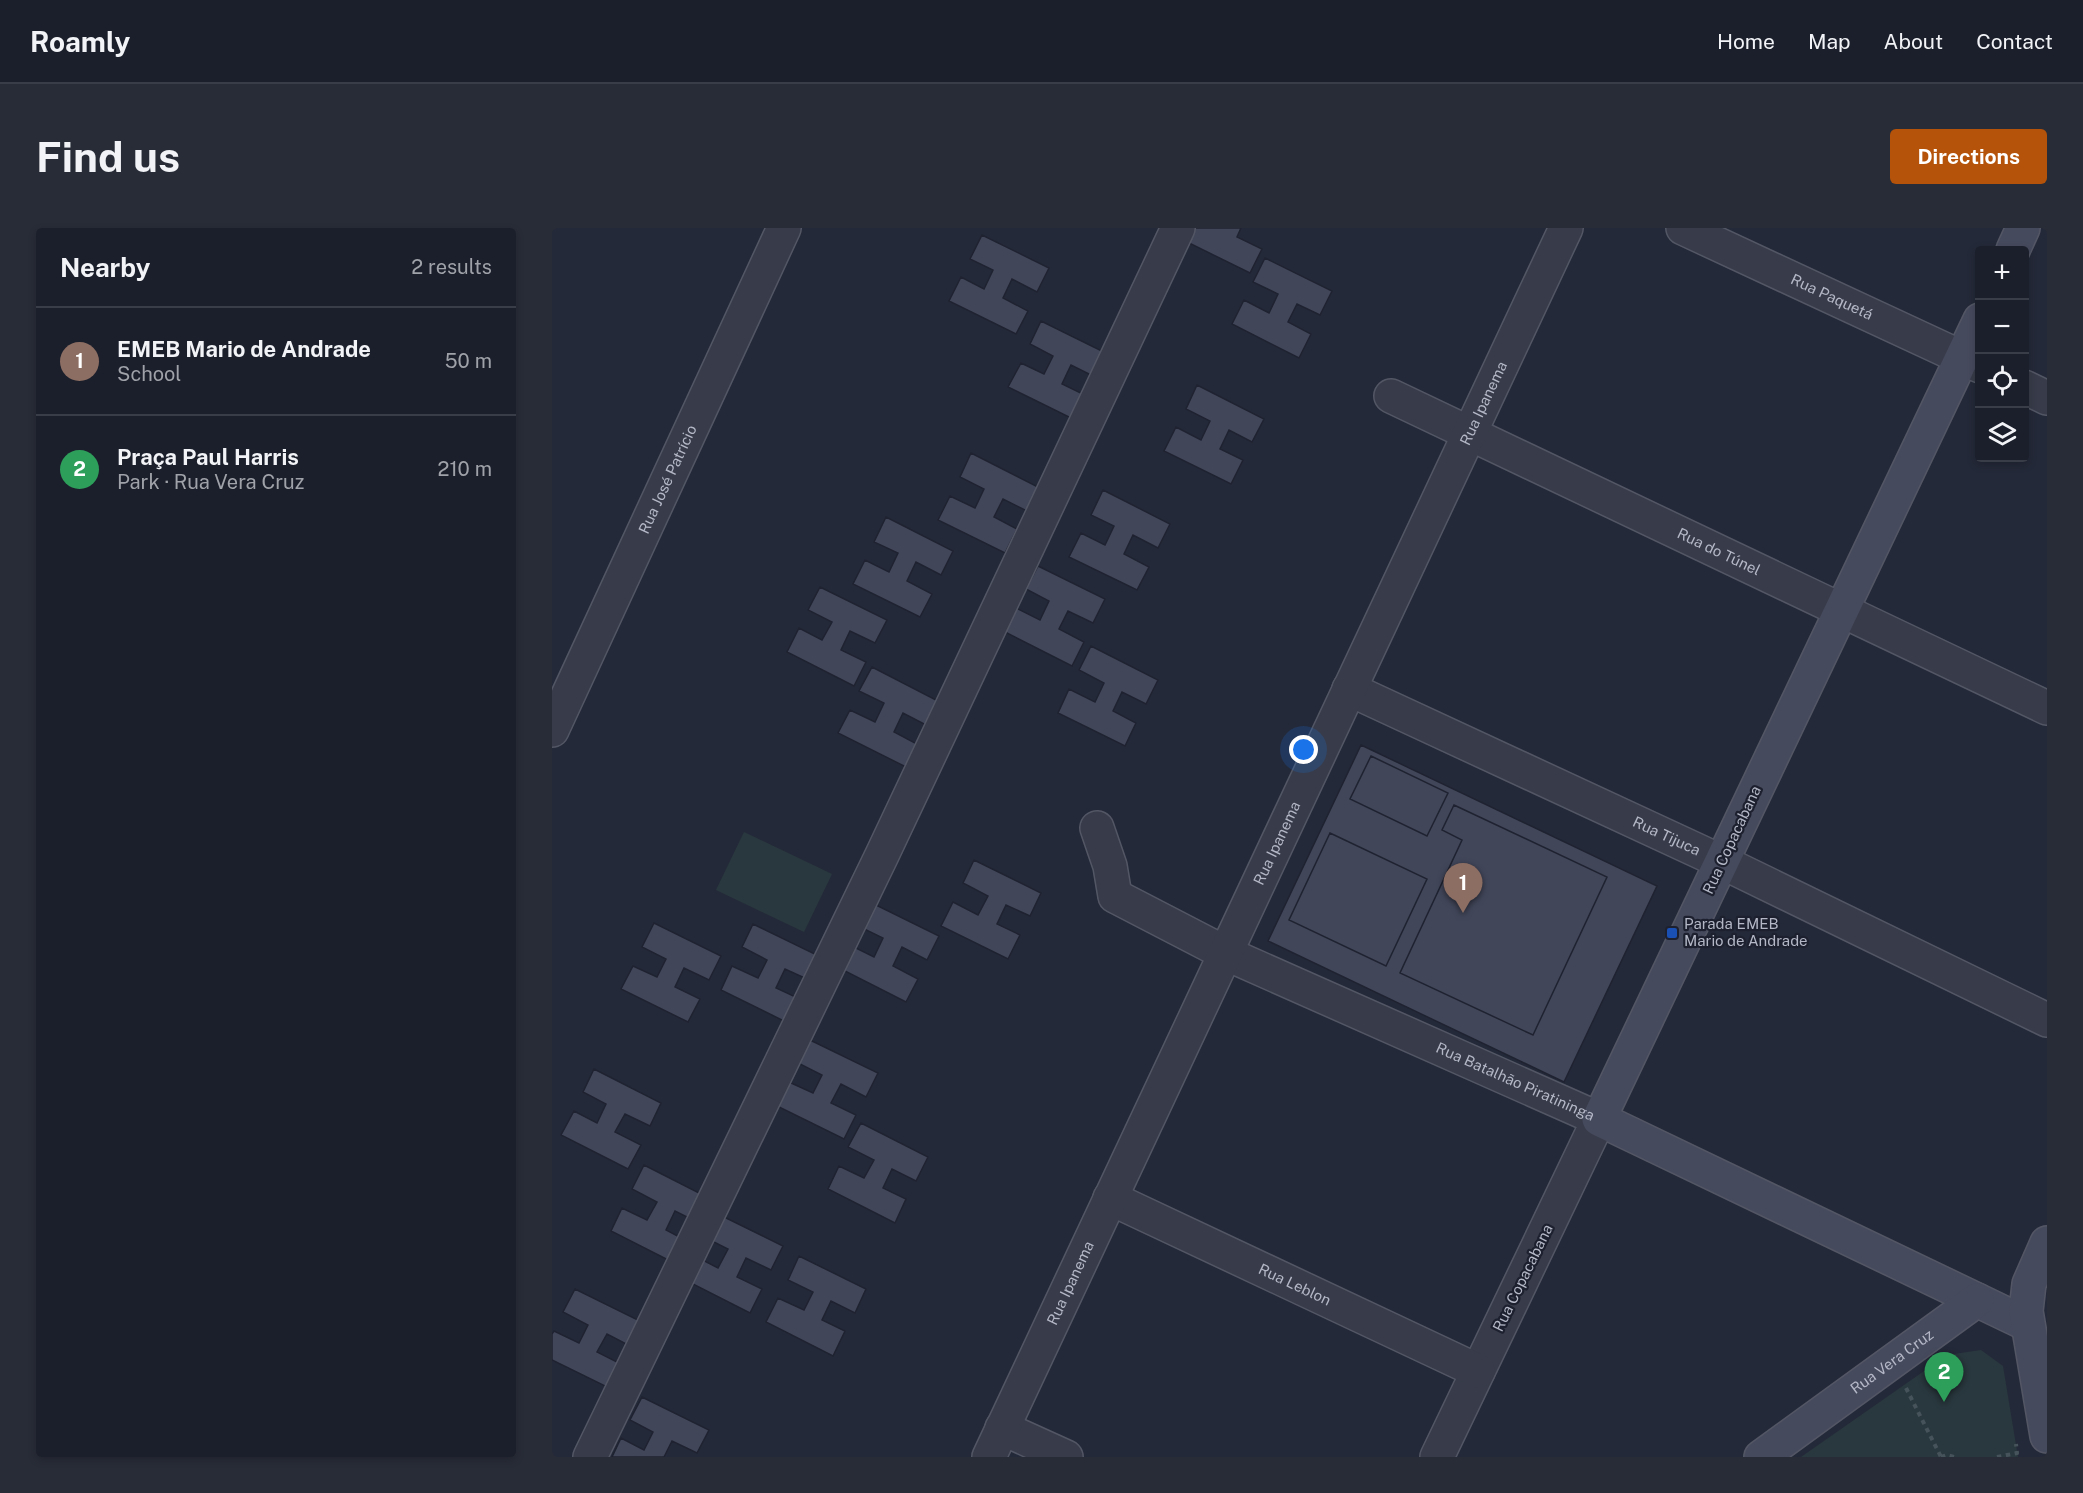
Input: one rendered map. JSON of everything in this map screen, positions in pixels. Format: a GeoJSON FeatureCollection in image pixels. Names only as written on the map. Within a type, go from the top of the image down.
{"type":"FeatureCollection","features":[{"type":"Feature","properties":{"kind":"street","name":"Rua José Patrício"},"geometry":{"type":"LineString","coordinates":[[552,730],[783,228]]}},
{"type":"Feature","properties":{"kind":"street"},"geometry":{"type":"LineString","coordinates":[[590,1457],[882,855],[1178,228]]}},
{"type":"Feature","properties":{"kind":"street","name":"Rua Ipanema"},"geometry":{"type":"LineString","coordinates":[[988,1457],[1566,228]]}},
{"type":"Feature","properties":{"kind":"street","name":"Rua Paquetá"},"geometry":{"type":"LineString","coordinates":[[1683,228],[1971,361]]}},
{"type":"Feature","properties":{"kind":"street"},"geometry":{"type":"LineString","coordinates":[[2015,246],[2023,228]]}},
{"type":"Feature","properties":{"kind":"street","name":"Rua Copacabana"},"geometry":{"type":"LineString","coordinates":[[1437,1457],[1841,610],[1971,361],[1975,343]]}},
{"type":"Feature","properties":{"kind":"street"},"geometry":{"type":"LineString","coordinates":[[2029,389],[2047,398]]}},
{"type":"Feature","properties":{"kind":"street","name":"Rua do Túnel"},"geometry":{"type":"LineString","coordinates":[[1390,396],[2047,708]]}},
{"type":"Feature","properties":{"kind":"street","name":"Rua Tijuca"},"geometry":{"type":"LineString","coordinates":[[1349,689],[1722,862],[2047,1020]]}},
{"type":"Feature","properties":{"kind":"street","name":"Rua Batalhão Piratininga"},"geometry":{"type":"LineString","coordinates":[[1097,828],[1110,866],[1115,896],[1225,953],[1599,1119],[1977,1299]]}},
{"type":"Feature","properties":{"kind":"street","name":"Rua Leblon"},"geometry":{"type":"LineString","coordinates":[[1110,1198],[1478,1371]]}},
{"type":"Feature","properties":{"kind":"street"},"geometry":{"type":"LineString","coordinates":[[2047,1243],[2030,1284],[2027,1304],[2037,1329],[2047,1436]]}},
{"type":"Feature","properties":{"kind":"street"},"geometry":{"type":"LineString","coordinates":[[1977,1299],[2037,1329]]}},
{"type":"Feature","properties":{"kind":"street","name":"Rua Vera Cruz"},"geometry":{"type":"LineString","coordinates":[[1774,1452],[1977,1299]]}},
{"type":"Feature","properties":{"kind":"street"},"geometry":{"type":"LineString","coordinates":[[1002,1428],[1066,1457]]}},
{"type":"Feature","properties":{"kind":"path"},"geometry":{"type":"LineString","coordinates":[[1904,1385],[1941,1457],[1947,1455],[1954,1457]]}},
{"type":"Feature","properties":{"kind":"path"},"geometry":{"type":"LineString","coordinates":[[1997,1457],[2017,1453]]}},
{"type":"Feature","properties":{"kind":"shaded area"},"geometry":{"type":"Polygon","coordinates":[[[744,832],[832,874],[804,932],[716,890],[744,832]]]}},
{"type":"Feature","properties":{"kind":"shaded area"},"geometry":{"type":"Polygon","coordinates":[[[1981,1350],[2003,1366],[2018,1457],[1801,1457],[1947,1355],[1981,1350]]]}},
{"type":"Feature","properties":{"kind":"building"},"geometry":{"type":"Polygon","coordinates":[[[1189,228],[1241,228],[1237,237],[1262,249],[1250,273],[1183,240],[1189,228]]]}},
{"type":"Feature","properties":{"kind":"building"},"geometry":{"type":"Polygon","coordinates":[[[982,235],[1049,268],[1037,292],[1012,279],[1003,298],[1028,311],[1016,334],[949,301],[961,277],[984,289],[993,270],[970,259],[982,235]]]}},
{"type":"Feature","properties":{"kind":"building"},"geometry":{"type":"Polygon","coordinates":[[[1265,258],[1332,291],[1320,315],[1297,304],[1288,322],[1311,334],[1299,358],[1232,324],[1244,300],[1269,313],[1278,294],[1253,282],[1265,258]]]}},
{"type":"Feature","properties":{"kind":"building"},"geometry":{"type":"Polygon","coordinates":[[[1041,321],[1108,354],[1097,378],[1071,365],[1062,384],[1087,396],[1075,420],[1008,387],[1021,363],[1044,374],[1053,356],[1030,344],[1041,321]]]}},
{"type":"Feature","properties":{"kind":"building"},"geometry":{"type":"Polygon","coordinates":[[[1197,385],[1264,419],[1252,442],[1229,430],[1220,449],[1243,460],[1231,484],[1164,451],[1176,427],[1201,440],[1210,421],[1186,409],[1197,385]]]}},
{"type":"Feature","properties":{"kind":"building"},"geometry":{"type":"Polygon","coordinates":[[[971,453],[1038,487],[1027,511],[1003,499],[994,517],[1017,529],[1005,553],[938,520],[950,496],[975,508],[984,489],[960,477],[971,453]]]}},
{"type":"Feature","properties":{"kind":"building"},"geometry":{"type":"Polygon","coordinates":[[[1103,490],[1170,524],[1158,548],[1133,535],[1124,554],[1149,567],[1137,590],[1069,557],[1081,533],[1105,545],[1114,526],[1091,515],[1103,490]]]}},
{"type":"Feature","properties":{"kind":"building"},"geometry":{"type":"Polygon","coordinates":[[[886,517],[953,551],[941,575],[916,562],[907,581],[932,594],[920,617],[853,584],[865,560],[889,572],[898,553],[874,542],[886,517]]]}},
{"type":"Feature","properties":{"kind":"building"},"geometry":{"type":"Polygon","coordinates":[[[1038,566],[1105,599],[1093,623],[1068,611],[1059,629],[1084,642],[1072,666],[1005,632],[1016,608],[1040,620],[1049,601],[1026,589],[1038,566]]]}},
{"type":"Feature","properties":{"kind":"building"},"geometry":{"type":"Polygon","coordinates":[[[820,587],[887,620],[875,643],[850,631],[841,650],[866,662],[854,686],[787,652],[799,628],[822,640],[832,622],[808,610],[820,587]]]}},
{"type":"Feature","properties":{"kind":"building"},"geometry":{"type":"Polygon","coordinates":[[[1091,646],[1158,680],[1146,704],[1122,692],[1113,711],[1136,723],[1125,746],[1058,713],[1069,689],[1095,702],[1104,683],[1079,670],[1091,646]]]}},
{"type":"Feature","properties":{"kind":"building"},"geometry":{"type":"Polygon","coordinates":[[[872,667],[938,701],[926,725],[903,713],[894,732],[917,744],[906,767],[838,733],[850,710],[875,722],[884,703],[859,691],[872,667]]]}},
{"type":"Feature","properties":{"kind":"building"},"geometry":{"type":"Polygon","coordinates":[[[1361,745],[1657,886],[1564,1082],[1268,941],[1361,745]]]}},
{"type":"Feature","properties":{"kind":"building"},"geometry":{"type":"Polygon","coordinates":[[[1371,756],[1448,793],[1427,836],[1350,799],[1371,756]]]}},
{"type":"Feature","properties":{"kind":"building"},"geometry":{"type":"Polygon","coordinates":[[[1454,805],[1607,877],[1533,1035],[1400,973],[1462,840],[1442,830],[1454,805]]]}},
{"type":"Feature","properties":{"kind":"building"},"geometry":{"type":"Polygon","coordinates":[[[1330,833],[1427,879],[1386,966],[1289,920],[1330,833]]]}},
{"type":"Feature","properties":{"kind":"building"},"geometry":{"type":"Polygon","coordinates":[[[974,860],[1041,893],[1030,916],[1006,905],[997,924],[1020,935],[1008,959],[941,926],[953,902],[978,915],[988,896],[963,883],[974,860]]]}},
{"type":"Feature","properties":{"kind":"building"},"geometry":{"type":"Polygon","coordinates":[[[872,903],[939,936],[927,960],[902,947],[893,966],[918,979],[906,1002],[839,968],[850,945],[874,957],[883,938],[860,927],[872,903]]]}},
{"type":"Feature","properties":{"kind":"building"},"geometry":{"type":"Polygon","coordinates":[[[654,923],[721,956],[709,980],[684,968],[675,987],[700,999],[688,1022],[621,989],[633,966],[657,977],[666,959],[642,947],[654,923]]]}},
{"type":"Feature","properties":{"kind":"building"},"geometry":{"type":"Polygon","coordinates":[[[753,924],[821,957],[809,980],[785,969],[776,988],[800,999],[788,1023],[721,990],[732,966],[758,978],[767,960],[742,947],[753,924]]]}},
{"type":"Feature","properties":{"kind":"building"},"geometry":{"type":"Polygon","coordinates":[[[810,1040],[878,1073],[866,1097],[841,1084],[831,1103],[856,1115],[844,1139],[777,1106],[789,1082],[813,1093],[822,1075],[798,1063],[810,1040]]]}},
{"type":"Feature","properties":{"kind":"building"},"geometry":{"type":"Polygon","coordinates":[[[594,1069],[661,1103],[650,1126],[625,1114],[615,1132],[641,1145],[628,1169],[561,1135],[574,1111],[597,1123],[606,1104],[583,1092],[594,1069]]]}},
{"type":"Feature","properties":{"kind":"building"},"geometry":{"type":"Polygon","coordinates":[[[861,1123],[928,1157],[916,1181],[892,1169],[883,1188],[906,1199],[895,1223],[828,1189],[839,1166],[864,1178],[874,1160],[848,1147],[861,1123]]]}},
{"type":"Feature","properties":{"kind":"building"},"geometry":{"type":"Polygon","coordinates":[[[644,1165],[711,1199],[699,1223],[675,1211],[666,1230],[689,1242],[678,1265],[611,1231],[622,1208],[647,1220],[657,1202],[632,1189],[644,1165]]]}},
{"type":"Feature","properties":{"kind":"building"},"geometry":{"type":"Polygon","coordinates":[[[716,1213],[783,1246],[771,1270],[746,1258],[737,1277],[762,1289],[750,1313],[683,1279],[695,1256],[718,1268],[728,1249],[704,1237],[716,1213]]]}},
{"type":"Feature","properties":{"kind":"building"},"geometry":{"type":"Polygon","coordinates":[[[799,1256],[866,1289],[855,1313],[831,1301],[822,1320],[845,1331],[833,1356],[766,1322],[778,1298],[804,1310],[813,1292],[788,1280],[799,1256]]]}},
{"type":"Feature","properties":{"kind":"building"},"geometry":{"type":"Polygon","coordinates":[[[575,1289],[642,1322],[630,1346],[607,1334],[597,1352],[621,1364],[609,1388],[552,1360],[554,1331],[579,1343],[588,1325],[563,1312],[575,1289]]]}},
{"type":"Feature","properties":{"kind":"building"},"geometry":{"type":"Polygon","coordinates":[[[642,1397],[709,1430],[697,1453],[672,1441],[664,1457],[612,1457],[621,1438],[644,1450],[653,1432],[630,1420],[642,1397]]]}},
{"type":"Feature","properties":{"kind":"place","name":"EMEB Mario de Andrade"},"geometry":{"type":"Point","coordinates":[1463,913]}},
{"type":"Feature","properties":{"kind":"place","name":"Parada EMEB Mario de Andrade"},"geometry":{"type":"Point","coordinates":[1672,933]}},
{"type":"Feature","properties":{"kind":"place","name":"Praça Paul Harris"},"geometry":{"type":"Point","coordinates":[1944,1402]}}]}
